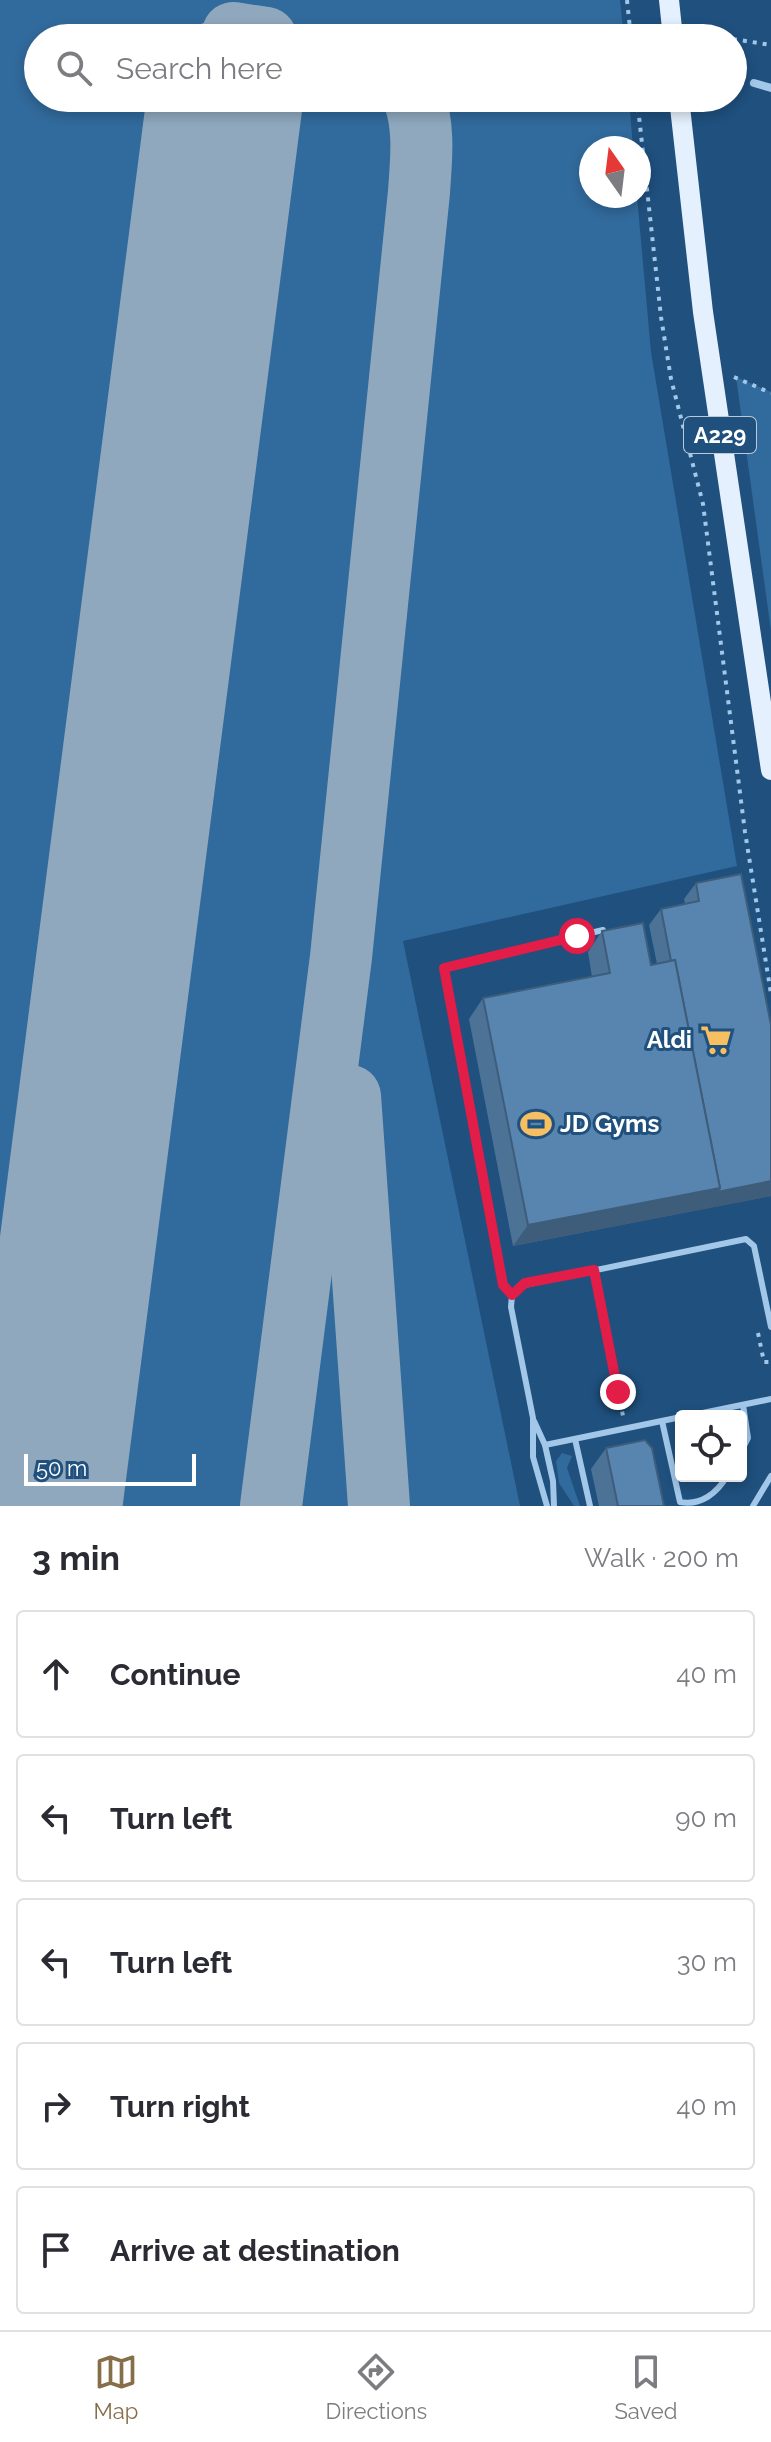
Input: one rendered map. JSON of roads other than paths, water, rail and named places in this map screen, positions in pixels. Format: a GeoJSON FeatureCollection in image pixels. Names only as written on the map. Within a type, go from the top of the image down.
{"type":"FeatureCollection","features":[{"type":"Feature","properties":{"kind":"main road"},"geometry":{"type":"LineString","coordinates":[[669,0],[672,24]]}},
{"type":"Feature","properties":{"kind":"main road","name":"A229"},"geometry":{"type":"LineString","coordinates":[[681,112],[711,375],[771,770]]}},
{"type":"Feature","properties":{"kind":"street"},"geometry":{"type":"LineString","coordinates":[[754,83],[771,88]]}},
{"type":"Feature","properties":{"kind":"lane"},"geometry":{"type":"LineString","coordinates":[[512,1295],[503,1285],[444,968],[603,930]]}},
{"type":"Feature","properties":{"kind":"lane"},"geometry":{"type":"LineString","coordinates":[[547,1506],[533,1457],[533,1418],[511,1307],[512,1295],[525,1283],[746,1239],[754,1246],[771,1327]]}},
{"type":"Feature","properties":{"kind":"lane"},"geometry":{"type":"LineString","coordinates":[[718,1410],[771,1399]]}},
{"type":"Feature","properties":{"kind":"lane"},"geometry":{"type":"LineString","coordinates":[[743,1405],[744,1410]]}},
{"type":"Feature","properties":{"kind":"lane"},"geometry":{"type":"LineString","coordinates":[[533,1418],[545,1445],[554,1506]]}},
{"type":"Feature","properties":{"kind":"lane"},"geometry":{"type":"LineString","coordinates":[[545,1445],[675,1418]]}},
{"type":"Feature","properties":{"kind":"lane"},"geometry":{"type":"LineString","coordinates":[[662,1421],[675,1480]]}},
{"type":"Feature","properties":{"kind":"lane"},"geometry":{"type":"LineString","coordinates":[[575,1439],[590,1506]]}},
{"type":"Feature","properties":{"kind":"lane"},"geometry":{"type":"LineString","coordinates":[[753,1506],[771,1476]]}},
{"type":"Feature","properties":{"kind":"lane"},"geometry":{"type":"LineString","coordinates":[[676,1482],[680,1502],[686,1505],[710,1498],[722,1482]]}},
{"type":"Feature","properties":{"kind":"place","name":"Aldi"},"geometry":{"type":"Point","coordinates":[716,1040]}},
{"type":"Feature","properties":{"kind":"place","name":"JD Gyms"},"geometry":{"type":"Point","coordinates":[536,1124]}}]}
